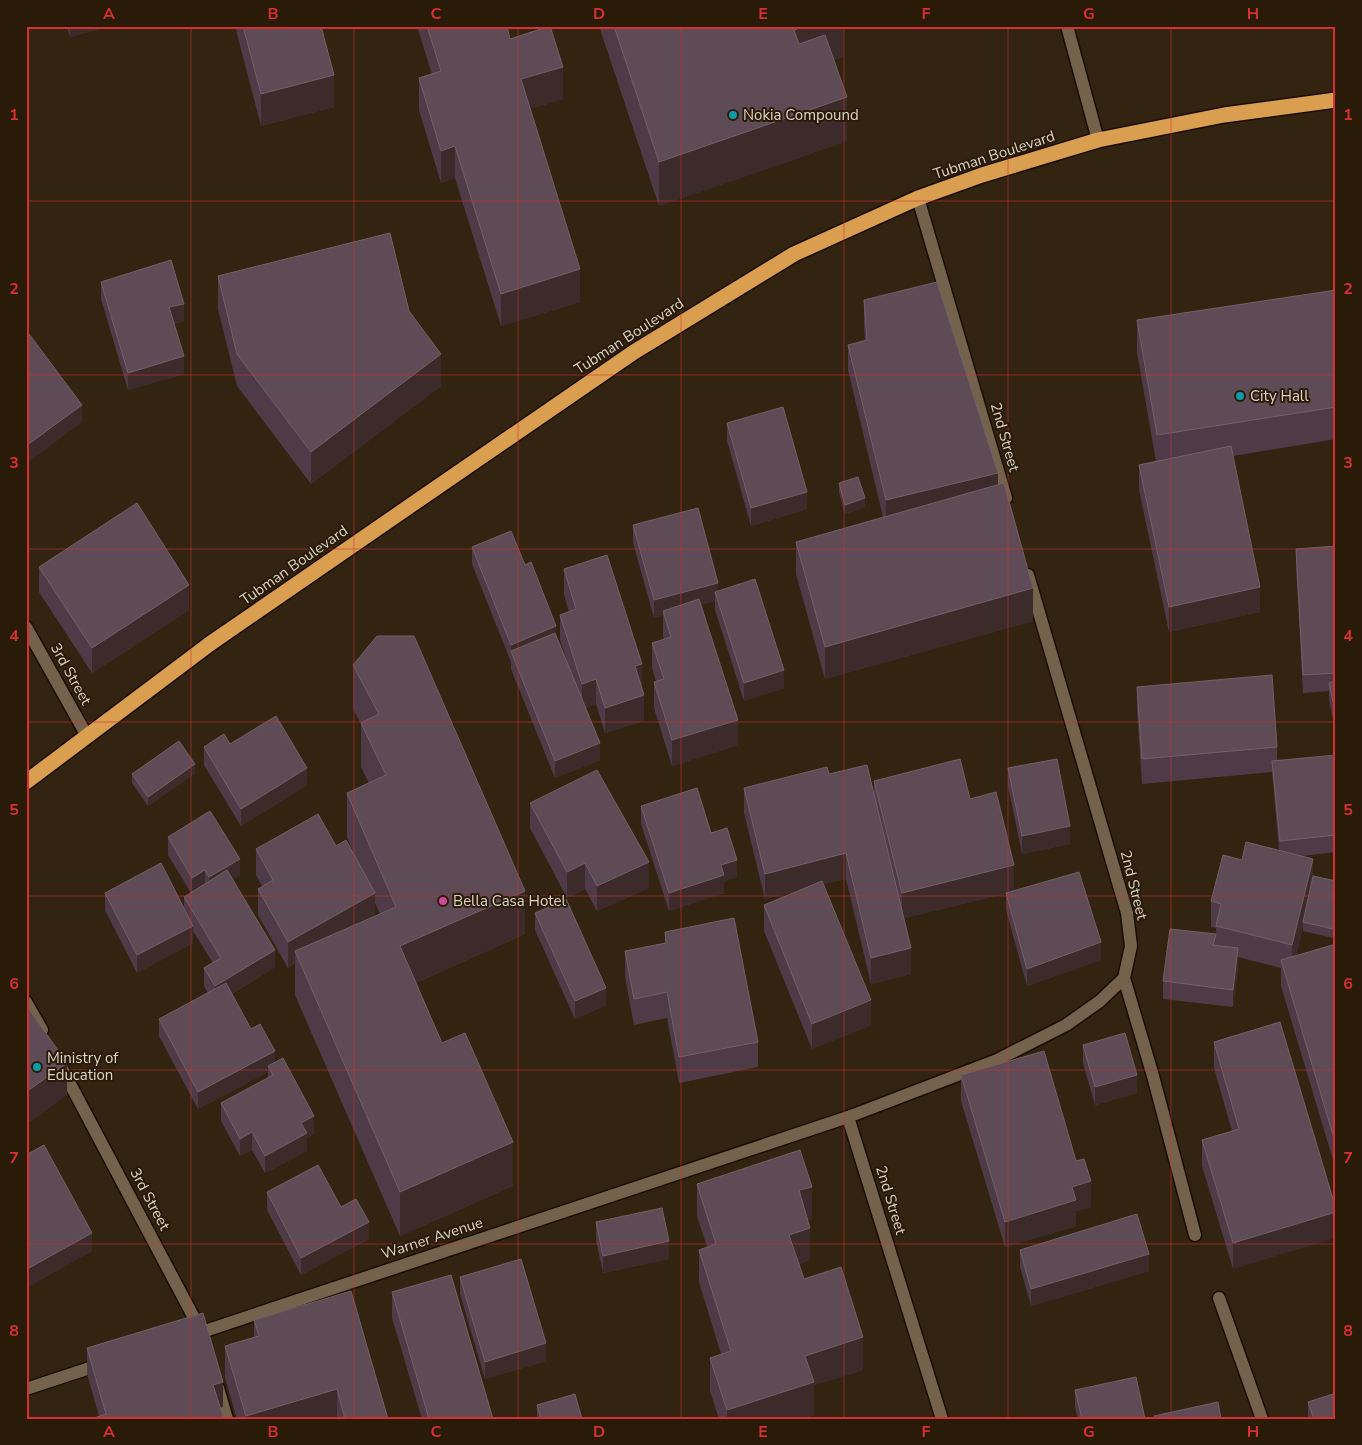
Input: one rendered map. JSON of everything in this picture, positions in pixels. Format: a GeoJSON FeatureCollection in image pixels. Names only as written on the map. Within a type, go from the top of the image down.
{"type":"FeatureCollection","features":[{"type":"Feature","properties":{"kind":"highway","name":"Tubman Boulevard"},"geometry":{"type":"LineString","coordinates":[[26,782],[211,643],[634,352],[794,254],[918,198],[982,175],[1098,140],[1224,114],[1336,100]]}},
{"type":"Feature","properties":{"kind":"street"},"geometry":{"type":"LineString","coordinates":[[1067,26],[1098,140]]}},
{"type":"Feature","properties":{"kind":"street","name":"2nd Street"},"geometry":{"type":"LineString","coordinates":[[918,198],[1010,511]]}},
{"type":"Feature","properties":{"kind":"street","name":"2nd Street"},"geometry":{"type":"LineString","coordinates":[[1024,558],[1127,913],[1131,946],[1124,978]]}},
{"type":"Feature","properties":{"kind":"street","name":"3rd Street"},"geometry":{"type":"LineString","coordinates":[[26,627],[87,736]]}},
{"type":"Feature","properties":{"kind":"street"},"geometry":{"type":"LineString","coordinates":[[848,1117],[997,1060],[1058,1029],[1100,1001],[1124,978],[1153,1076],[1195,1235]]}},
{"type":"Feature","properties":{"kind":"street","name":"3rd Street"},"geometry":{"type":"LineString","coordinates":[[26,1002],[203,1336]]}},
{"type":"Feature","properties":{"kind":"street","name":"2nd Street"},"geometry":{"type":"LineString","coordinates":[[848,1117],[942,1419]]}},
{"type":"Feature","properties":{"kind":"street","name":"Warner Avenue"},"geometry":{"type":"LineString","coordinates":[[183,1338],[203,1336],[848,1117]]}},
{"type":"Feature","properties":{"kind":"street"},"geometry":{"type":"LineString","coordinates":[[1219,1298],[1262,1419]]}},
{"type":"Feature","properties":{"kind":"street"},"geometry":{"type":"LineString","coordinates":[[26,1389],[109,1362]]}},
{"type":"Feature","properties":{"kind":"street"},"geometry":{"type":"LineString","coordinates":[[214,1375],[227,1419]]}},
{"type":"Feature","properties":{"kind":"building"},"geometry":{"type":"Polygon","coordinates":[[[243,26],[321,26],[334,75],[261,94],[243,26]]]}},
{"type":"Feature","properties":{"kind":"building"},"geometry":{"type":"Polygon","coordinates":[[[427,26],[507,26],[510,39],[550,26],[563,67],[521,79],[580,269],[501,294],[455,146],[441,151],[419,78],[441,71],[427,26]]]}},
{"type":"Feature","properties":{"kind":"building","name":"Nokia Compound"},"geometry":{"type":"Polygon","coordinates":[[[614,26],[805,26],[794,30],[799,44],[825,35],[847,97],[659,162],[614,26]]]}},
{"type":"Feature","properties":{"kind":"building"},"geometry":{"type":"Polygon","coordinates":[[[390,233],[409,311],[441,354],[311,452],[237,354],[218,276],[390,233]]]}},
{"type":"Feature","properties":{"kind":"building"},"geometry":{"type":"Polygon","coordinates":[[[171,260],[184,304],[169,307],[184,356],[128,373],[101,282],[171,260]]]}},
{"type":"Feature","properties":{"kind":"building"},"geometry":{"type":"Polygon","coordinates":[[[937,282],[998,473],[886,500],[848,345],[867,340],[864,300],[937,282]]]}},
{"type":"Feature","properties":{"kind":"building","name":"City Hall"},"geometry":{"type":"Polygon","coordinates":[[[1336,290],[1336,407],[1157,435],[1137,320],[1336,290]]]}},
{"type":"Feature","properties":{"kind":"building"},"geometry":{"type":"Polygon","coordinates":[[[26,330],[82,405],[26,446],[26,330]]]}},
{"type":"Feature","properties":{"kind":"building"},"geometry":{"type":"Polygon","coordinates":[[[783,407],[807,492],[751,508],[727,423],[783,407]]]}},
{"type":"Feature","properties":{"kind":"building"},"geometry":{"type":"Polygon","coordinates":[[[1231,446],[1260,587],[1169,607],[1139,465],[1231,446]]]}},
{"type":"Feature","properties":{"kind":"building"},"geometry":{"type":"Polygon","coordinates":[[[858,477],[865,498],[845,505],[839,483],[858,477]]]}},
{"type":"Feature","properties":{"kind":"building"},"geometry":{"type":"Polygon","coordinates":[[[1004,483],[1033,588],[825,647],[796,542],[1004,483]]]}},
{"type":"Feature","properties":{"kind":"building"},"geometry":{"type":"Polygon","coordinates":[[[137,503],[189,585],[92,648],[39,567],[137,503]]]}},
{"type":"Feature","properties":{"kind":"building"},"geometry":{"type":"Polygon","coordinates":[[[698,508],[718,583],[654,600],[633,525],[698,508]]]}},
{"type":"Feature","properties":{"kind":"building"},"geometry":{"type":"Polygon","coordinates":[[[511,531],[525,565],[531,562],[556,626],[511,645],[472,547],[511,531]]]}},
{"type":"Feature","properties":{"kind":"building"},"geometry":{"type":"Polygon","coordinates":[[[1336,546],[1336,673],[1303,675],[1296,549],[1336,546]]]}},
{"type":"Feature","properties":{"kind":"building"},"geometry":{"type":"Polygon","coordinates":[[[607,555],[642,664],[635,666],[644,695],[605,708],[596,679],[582,684],[560,615],[576,609],[564,569],[607,555]]]}},
{"type":"Feature","properties":{"kind":"building"},"geometry":{"type":"Polygon","coordinates":[[[755,579],[784,670],[744,683],[715,592],[755,579]]]}},
{"type":"Feature","properties":{"kind":"building"},"geometry":{"type":"Polygon","coordinates":[[[699,599],[738,720],[672,740],[654,682],[664,679],[652,643],[671,637],[663,611],[699,599]]]}},
{"type":"Feature","properties":{"kind":"building"},"geometry":{"type":"Polygon","coordinates":[[[555,633],[600,743],[555,761],[511,651],[555,633]]]}},
{"type":"Feature","properties":{"kind":"building","name":"Bella Casa Hotel"},"geometry":{"type":"Polygon","coordinates":[[[377,636],[414,636],[525,891],[400,946],[442,1043],[465,1033],[513,1142],[400,1192],[295,951],[396,907],[347,793],[386,775],[361,723],[379,714],[353,665],[377,636]]]}},
{"type":"Feature","properties":{"kind":"building"},"geometry":{"type":"Polygon","coordinates":[[[1272,675],[1277,747],[1142,759],[1137,687],[1272,675]]]}},
{"type":"Feature","properties":{"kind":"building"},"geometry":{"type":"Polygon","coordinates":[[[1336,681],[1336,716],[1329,683],[1336,681]]]}},
{"type":"Feature","properties":{"kind":"building"},"geometry":{"type":"Polygon","coordinates":[[[276,716],[307,768],[241,809],[204,747],[224,734],[230,744],[276,716]]]}},
{"type":"Feature","properties":{"kind":"building"},"geometry":{"type":"Polygon","coordinates":[[[179,741],[195,764],[148,797],[132,774],[179,741]]]}},
{"type":"Feature","properties":{"kind":"building"},"geometry":{"type":"Polygon","coordinates":[[[1336,755],[1336,835],[1280,841],[1272,761],[1336,755]]]}},
{"type":"Feature","properties":{"kind":"building"},"geometry":{"type":"Polygon","coordinates":[[[960,759],[970,799],[996,792],[1014,865],[902,893],[874,781],[960,759]]]}},
{"type":"Feature","properties":{"kind":"building"},"geometry":{"type":"Polygon","coordinates":[[[1057,759],[1070,826],[1022,836],[1008,768],[1057,759]]]}},
{"type":"Feature","properties":{"kind":"building"},"geometry":{"type":"Polygon","coordinates":[[[867,765],[911,948],[871,958],[846,853],[765,874],[744,788],[827,767],[829,774],[867,765]]]}},
{"type":"Feature","properties":{"kind":"building"},"geometry":{"type":"Polygon","coordinates":[[[597,770],[649,862],[597,886],[585,863],[567,872],[530,803],[597,770]]]}},
{"type":"Feature","properties":{"kind":"building"},"geometry":{"type":"Polygon","coordinates":[[[697,788],[711,833],[727,828],[737,860],[721,865],[724,875],[669,893],[641,806],[697,788]]]}},
{"type":"Feature","properties":{"kind":"building"},"geometry":{"type":"Polygon","coordinates":[[[210,811],[240,859],[209,877],[205,870],[192,878],[168,837],[210,811]]]}},
{"type":"Feature","properties":{"kind":"building"},"geometry":{"type":"Polygon","coordinates":[[[318,814],[336,846],[346,840],[375,893],[288,942],[258,889],[273,880],[256,849],[318,814]]]}},
{"type":"Feature","properties":{"kind":"building"},"geometry":{"type":"Polygon","coordinates":[[[1246,842],[1313,859],[1292,945],[1216,926],[1221,904],[1211,901],[1223,855],[1242,860],[1246,842]]]}},
{"type":"Feature","properties":{"kind":"building"},"geometry":{"type":"Polygon","coordinates":[[[161,863],[193,926],[137,955],[105,893],[161,863]]]}},
{"type":"Feature","properties":{"kind":"building"},"geometry":{"type":"Polygon","coordinates":[[[227,870],[275,950],[215,986],[204,968],[221,958],[184,897],[227,870]]]}},
{"type":"Feature","properties":{"kind":"building"},"geometry":{"type":"Polygon","coordinates":[[[1079,872],[1101,942],[1027,969],[1006,893],[1079,872]]]}},
{"type":"Feature","properties":{"kind":"building"},"geometry":{"type":"Polygon","coordinates":[[[1313,876],[1336,881],[1336,917],[1333,929],[1303,922],[1313,876]]]}},
{"type":"Feature","properties":{"kind":"building"},"geometry":{"type":"Polygon","coordinates":[[[822,881],[871,1000],[812,1024],[764,905],[822,881]]]}},
{"type":"Feature","properties":{"kind":"building"},"geometry":{"type":"Polygon","coordinates":[[[566,899],[606,988],[575,1001],[535,913],[566,899]]]}},
{"type":"Feature","properties":{"kind":"building"},"geometry":{"type":"Polygon","coordinates":[[[734,918],[758,1042],[679,1057],[667,992],[634,999],[625,951],[666,943],[665,932],[734,918]]]}},
{"type":"Feature","properties":{"kind":"building"},"geometry":{"type":"Polygon","coordinates":[[[1170,929],[1216,934],[1213,945],[1238,948],[1233,990],[1163,981],[1170,929]]]}},
{"type":"Feature","properties":{"kind":"building"},"geometry":{"type":"Polygon","coordinates":[[[1336,944],[1336,1145],[1281,960],[1336,944]]]}},
{"type":"Feature","properties":{"kind":"building"},"geometry":{"type":"Polygon","coordinates":[[[226,983],[251,1029],[260,1024],[275,1051],[198,1092],[159,1019],[226,983]]]}},
{"type":"Feature","properties":{"kind":"building"},"geometry":{"type":"Polygon","coordinates":[[[26,1005],[67,1063],[26,1092],[26,1005]]]}},
{"type":"Feature","properties":{"kind":"building"},"geometry":{"type":"Polygon","coordinates":[[[1280,1022],[1336,1212],[1233,1243],[1202,1140],[1239,1129],[1214,1042],[1280,1022]]]}},
{"type":"Feature","properties":{"kind":"building"},"geometry":{"type":"Polygon","coordinates":[[[1125,1033],[1137,1075],[1095,1087],[1083,1045],[1125,1033]]]}},
{"type":"Feature","properties":{"kind":"building"},"geometry":{"type":"Polygon","coordinates":[[[1044,1051],[1076,1161],[1084,1159],[1091,1181],[1072,1187],[1076,1200],[1005,1222],[961,1075],[1044,1051]]]}},
{"type":"Feature","properties":{"kind":"building"},"geometry":{"type":"Polygon","coordinates":[[[283,1058],[314,1116],[301,1123],[307,1133],[265,1156],[252,1132],[240,1139],[221,1103],[273,1075],[268,1066],[283,1058]]]}},
{"type":"Feature","properties":{"kind":"building"},"geometry":{"type":"Polygon","coordinates":[[[44,1145],[92,1233],[29,1268],[26,1263],[26,1155],[44,1145]]]}},
{"type":"Feature","properties":{"kind":"building"},"geometry":{"type":"Polygon","coordinates":[[[800,1150],[812,1187],[799,1190],[810,1228],[789,1235],[804,1279],[841,1267],[863,1337],[805,1356],[814,1382],[727,1410],[710,1358],[731,1351],[699,1250],[716,1244],[697,1184],[800,1150]]]}},
{"type":"Feature","properties":{"kind":"building"},"geometry":{"type":"Polygon","coordinates":[[[318,1165],[341,1207],[356,1199],[369,1222],[301,1258],[267,1192],[318,1165]]]}},
{"type":"Feature","properties":{"kind":"building"},"geometry":{"type":"Polygon","coordinates":[[[662,1208],[669,1241],[603,1256],[596,1222],[662,1208]]]}},
{"type":"Feature","properties":{"kind":"building"},"geometry":{"type":"Polygon","coordinates":[[[1137,1214],[1149,1254],[1031,1289],[1020,1250],[1137,1214]]]}},
{"type":"Feature","properties":{"kind":"building"},"geometry":{"type":"Polygon","coordinates":[[[521,1259],[546,1343],[485,1362],[460,1277],[521,1259]]]}},
{"type":"Feature","properties":{"kind":"building"},"geometry":{"type":"Polygon","coordinates":[[[451,1275],[493,1419],[429,1419],[392,1292],[451,1275]]]}},
{"type":"Feature","properties":{"kind":"building"},"geometry":{"type":"Polygon","coordinates":[[[351,1291],[388,1419],[345,1419],[337,1389],[246,1416],[225,1346],[259,1336],[254,1320],[351,1291]]]}},
{"type":"Feature","properties":{"kind":"building"},"geometry":{"type":"Polygon","coordinates":[[[203,1313],[223,1382],[213,1385],[224,1419],[91,1419],[106,1414],[87,1348],[203,1313]]]}},
{"type":"Feature","properties":{"kind":"building"},"geometry":{"type":"Polygon","coordinates":[[[1136,1377],[1145,1419],[1082,1419],[1075,1390],[1136,1377]]]}},
{"type":"Feature","properties":{"kind":"building"},"geometry":{"type":"Polygon","coordinates":[[[1336,1393],[1336,1419],[1314,1419],[1308,1402],[1336,1393]]]}},
{"type":"Feature","properties":{"kind":"building"},"geometry":{"type":"Polygon","coordinates":[[[575,1394],[582,1419],[541,1419],[537,1405],[575,1394]]]}},
{"type":"Feature","properties":{"kind":"building"},"geometry":{"type":"Polygon","coordinates":[[[1218,1402],[1221,1419],[1155,1419],[1154,1416],[1218,1402]]]}},
{"type":"Feature","properties":{"kind":"place","name":"Nokia Compound"},"geometry":{"type":"Point","coordinates":[733,115]}},
{"type":"Feature","properties":{"kind":"place","name":"City Hall"},"geometry":{"type":"Point","coordinates":[1240,396]}},
{"type":"Feature","properties":{"kind":"place","name":"Bella Casa Hotel"},"geometry":{"type":"Point","coordinates":[443,901]}},
{"type":"Feature","properties":{"kind":"place","name":"Ministry of Education"},"geometry":{"type":"Point","coordinates":[37,1067]}}]}
